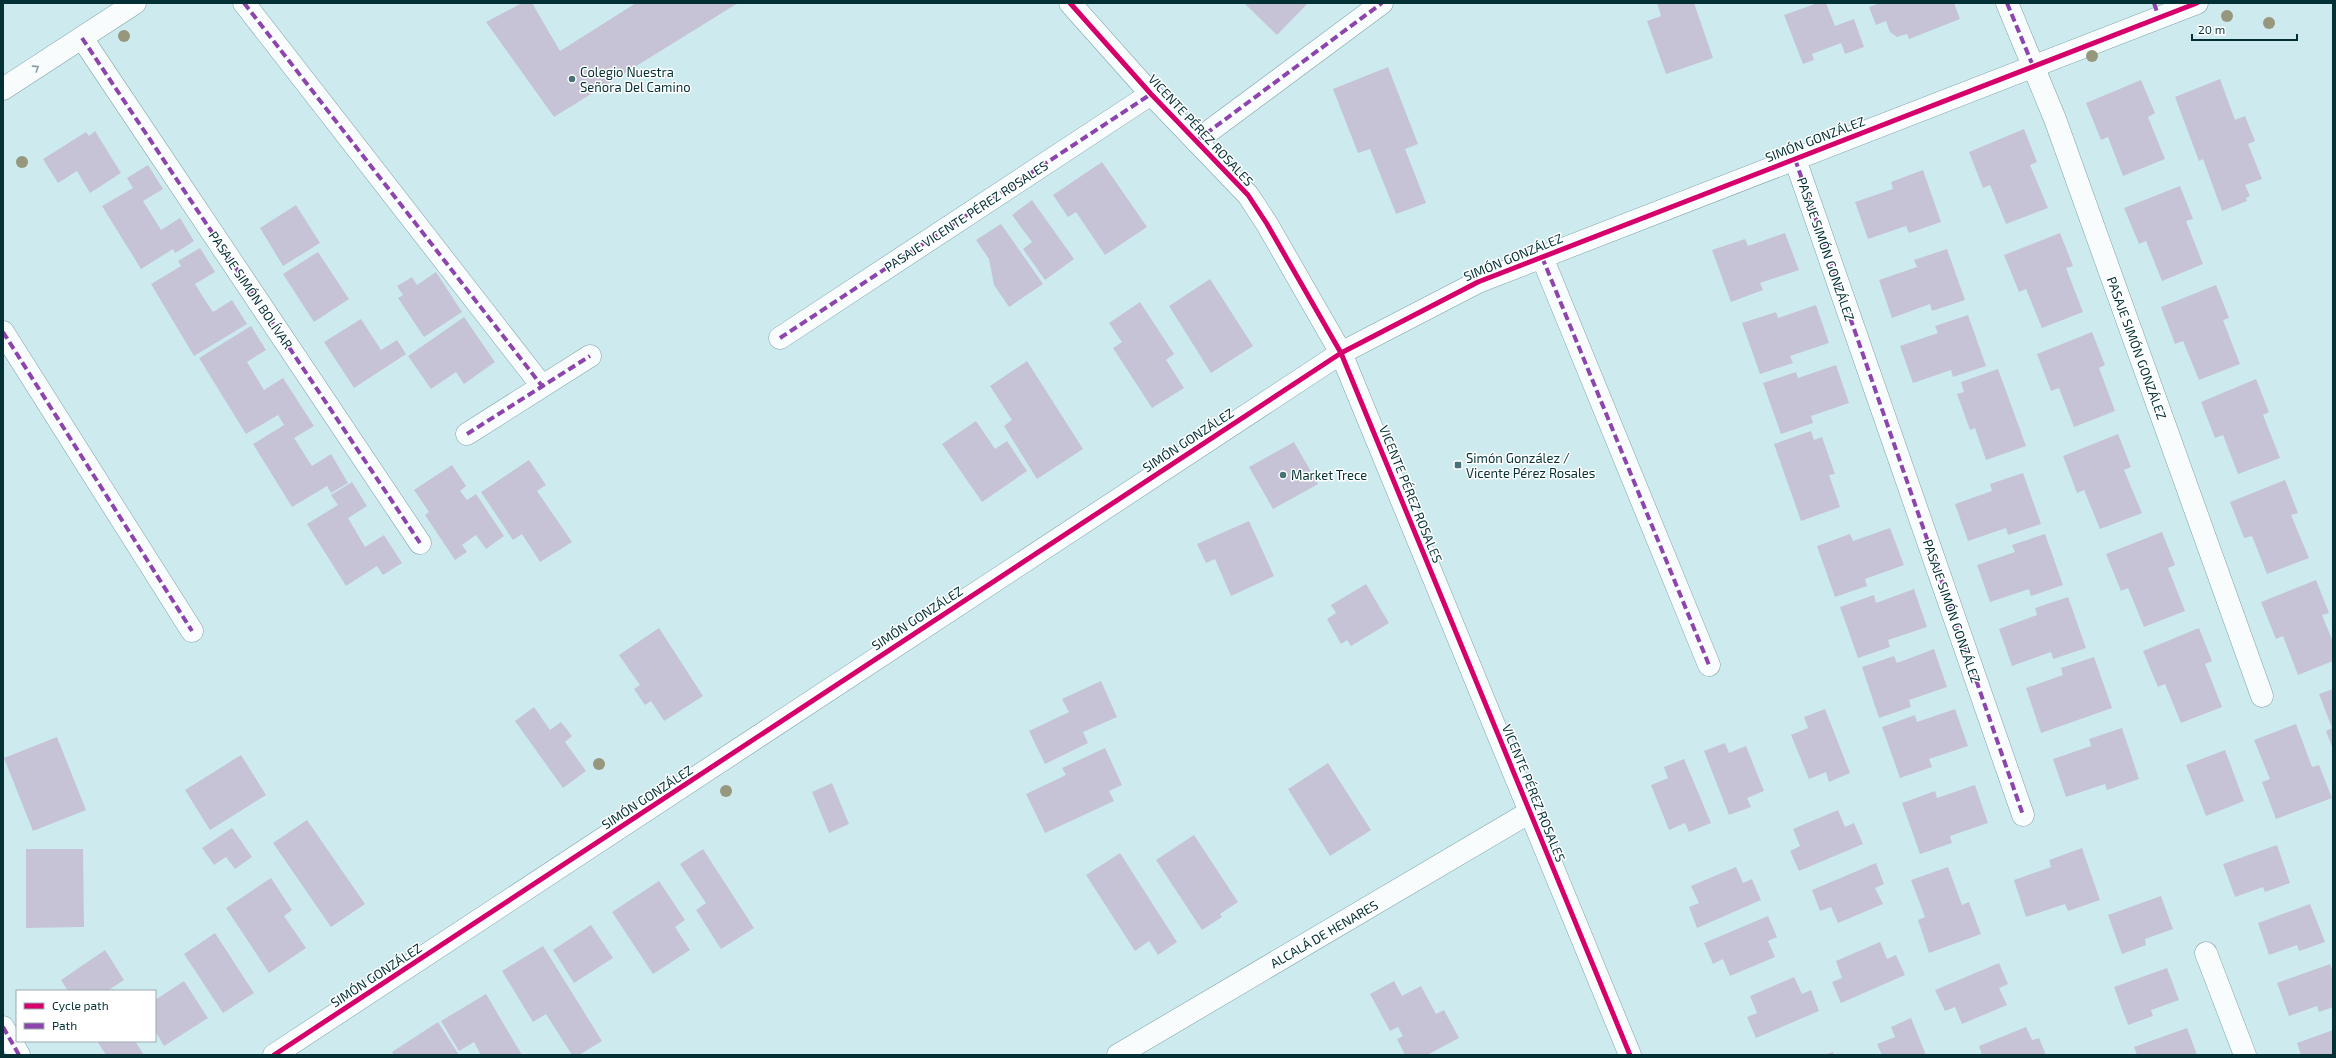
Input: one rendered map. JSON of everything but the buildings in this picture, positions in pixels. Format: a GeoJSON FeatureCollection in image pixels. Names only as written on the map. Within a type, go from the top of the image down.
{"type":"FeatureCollection","features":[{"type":"Feature","properties":{"kind":"street"},"geometry":{"type":"LineString","coordinates":[[3,89],[135,3]]}},
{"type":"Feature","properties":{"kind":"street"},"geometry":{"type":"LineString","coordinates":[[244,3],[542,386]]}},
{"type":"Feature","properties":{"kind":"street","name":"VICENTE PÉREZ ROSALES"},"geometry":{"type":"LineString","coordinates":[[1070,3],[1151,94],[1248,195],[1267,224],[1341,353],[1630,1055]]}},
{"type":"Feature","properties":{"kind":"street"},"geometry":{"type":"LineString","coordinates":[[1196,141],[1382,3]]}},
{"type":"Feature","properties":{"kind":"street","name":"PASAJE SIMÓN GONZÁLEZ"},"geometry":{"type":"LineString","coordinates":[[2007,3],[2054,119],[2262,696]]}},
{"type":"Feature","properties":{"kind":"street","name":"SIMÓN GONZÁLEZ"},"geometry":{"type":"LineString","coordinates":[[274,1055],[1341,353],[1478,282],[2033,66],[2157,10],[2197,3]]}},
{"type":"Feature","properties":{"kind":"street","name":"PASAJE SIMÓN BOLÍVAR"},"geometry":{"type":"LineString","coordinates":[[82,38],[420,543]]}},
{"type":"Feature","properties":{"kind":"street","name":"PASAJE VICENTE PÉREZ ROSALES"},"geometry":{"type":"LineString","coordinates":[[780,338],[1151,94]]}},
{"type":"Feature","properties":{"kind":"street","name":"PASAJE SIMÓN GONZÁLEZ"},"geometry":{"type":"LineString","coordinates":[[1795,159],[2024,815]]}},
{"type":"Feature","properties":{"kind":"street"},"geometry":{"type":"LineString","coordinates":[[1542,257],[1709,666]]}},
{"type":"Feature","properties":{"kind":"street"},"geometry":{"type":"LineString","coordinates":[[3,332],[192,631]]}},
{"type":"Feature","properties":{"kind":"street"},"geometry":{"type":"LineString","coordinates":[[467,434],[590,356]]}},
{"type":"Feature","properties":{"kind":"street","name":"ALCALÁ DE HENARES"},"geometry":{"type":"LineString","coordinates":[[1118,1055],[1530,812]]}},
{"type":"Feature","properties":{"kind":"street"},"geometry":{"type":"LineString","coordinates":[[2206,953],[2245,1055]]}},
{"type":"Feature","properties":{"kind":"street"},"geometry":{"type":"LineString","coordinates":[[3,1027],[19,1055]]}},
{"type":"Feature","properties":{"kind":"marked path"},"geometry":{"type":"LineString","coordinates":[[244,3],[542,386]]}},
{"type":"Feature","properties":{"kind":"marked path"},"geometry":{"type":"LineString","coordinates":[[1196,141],[1382,3]]}},
{"type":"Feature","properties":{"kind":"marked path"},"geometry":{"type":"LineString","coordinates":[[2007,3],[2033,66]]}},
{"type":"Feature","properties":{"kind":"marked path"},"geometry":{"type":"LineString","coordinates":[[2154,3],[2159,18]]}},
{"type":"Feature","properties":{"kind":"marked path"},"geometry":{"type":"LineString","coordinates":[[82,38],[420,543]]}},
{"type":"Feature","properties":{"kind":"marked path"},"geometry":{"type":"LineString","coordinates":[[780,338],[1151,94]]}},
{"type":"Feature","properties":{"kind":"marked path"},"geometry":{"type":"LineString","coordinates":[[1795,159],[2023,815]]}},
{"type":"Feature","properties":{"kind":"marked path"},"geometry":{"type":"LineString","coordinates":[[1542,257],[1709,665]]}},
{"type":"Feature","properties":{"kind":"marked path"},"geometry":{"type":"LineString","coordinates":[[3,332],[192,631]]}},
{"type":"Feature","properties":{"kind":"marked path"},"geometry":{"type":"LineString","coordinates":[[467,434],[590,356]]}},
{"type":"Feature","properties":{"kind":"marked path"},"geometry":{"type":"LineString","coordinates":[[3,1027],[19,1055]]}},
{"type":"Feature","properties":{"kind":"cycle path"},"geometry":{"type":"LineString","coordinates":[[1070,3],[1151,94],[1248,195],[1267,224],[1341,353],[1630,1055]]}},
{"type":"Feature","properties":{"kind":"cycle path"},"geometry":{"type":"LineString","coordinates":[[274,1055],[1341,353],[1478,282],[2197,3]]}},
{"type":"Feature","properties":{"kind":"place","name":"Colegio Nuestra Señora Del Camino"},"geometry":{"type":"Point","coordinates":[572,79]}},
{"type":"Feature","properties":{"kind":"place","name":"Simón González / Vicente Pérez Rosales"},"geometry":{"type":"Point","coordinates":[1458,465]}},
{"type":"Feature","properties":{"kind":"place","name":"Market Trece"},"geometry":{"type":"Point","coordinates":[1283,475]}}]}
